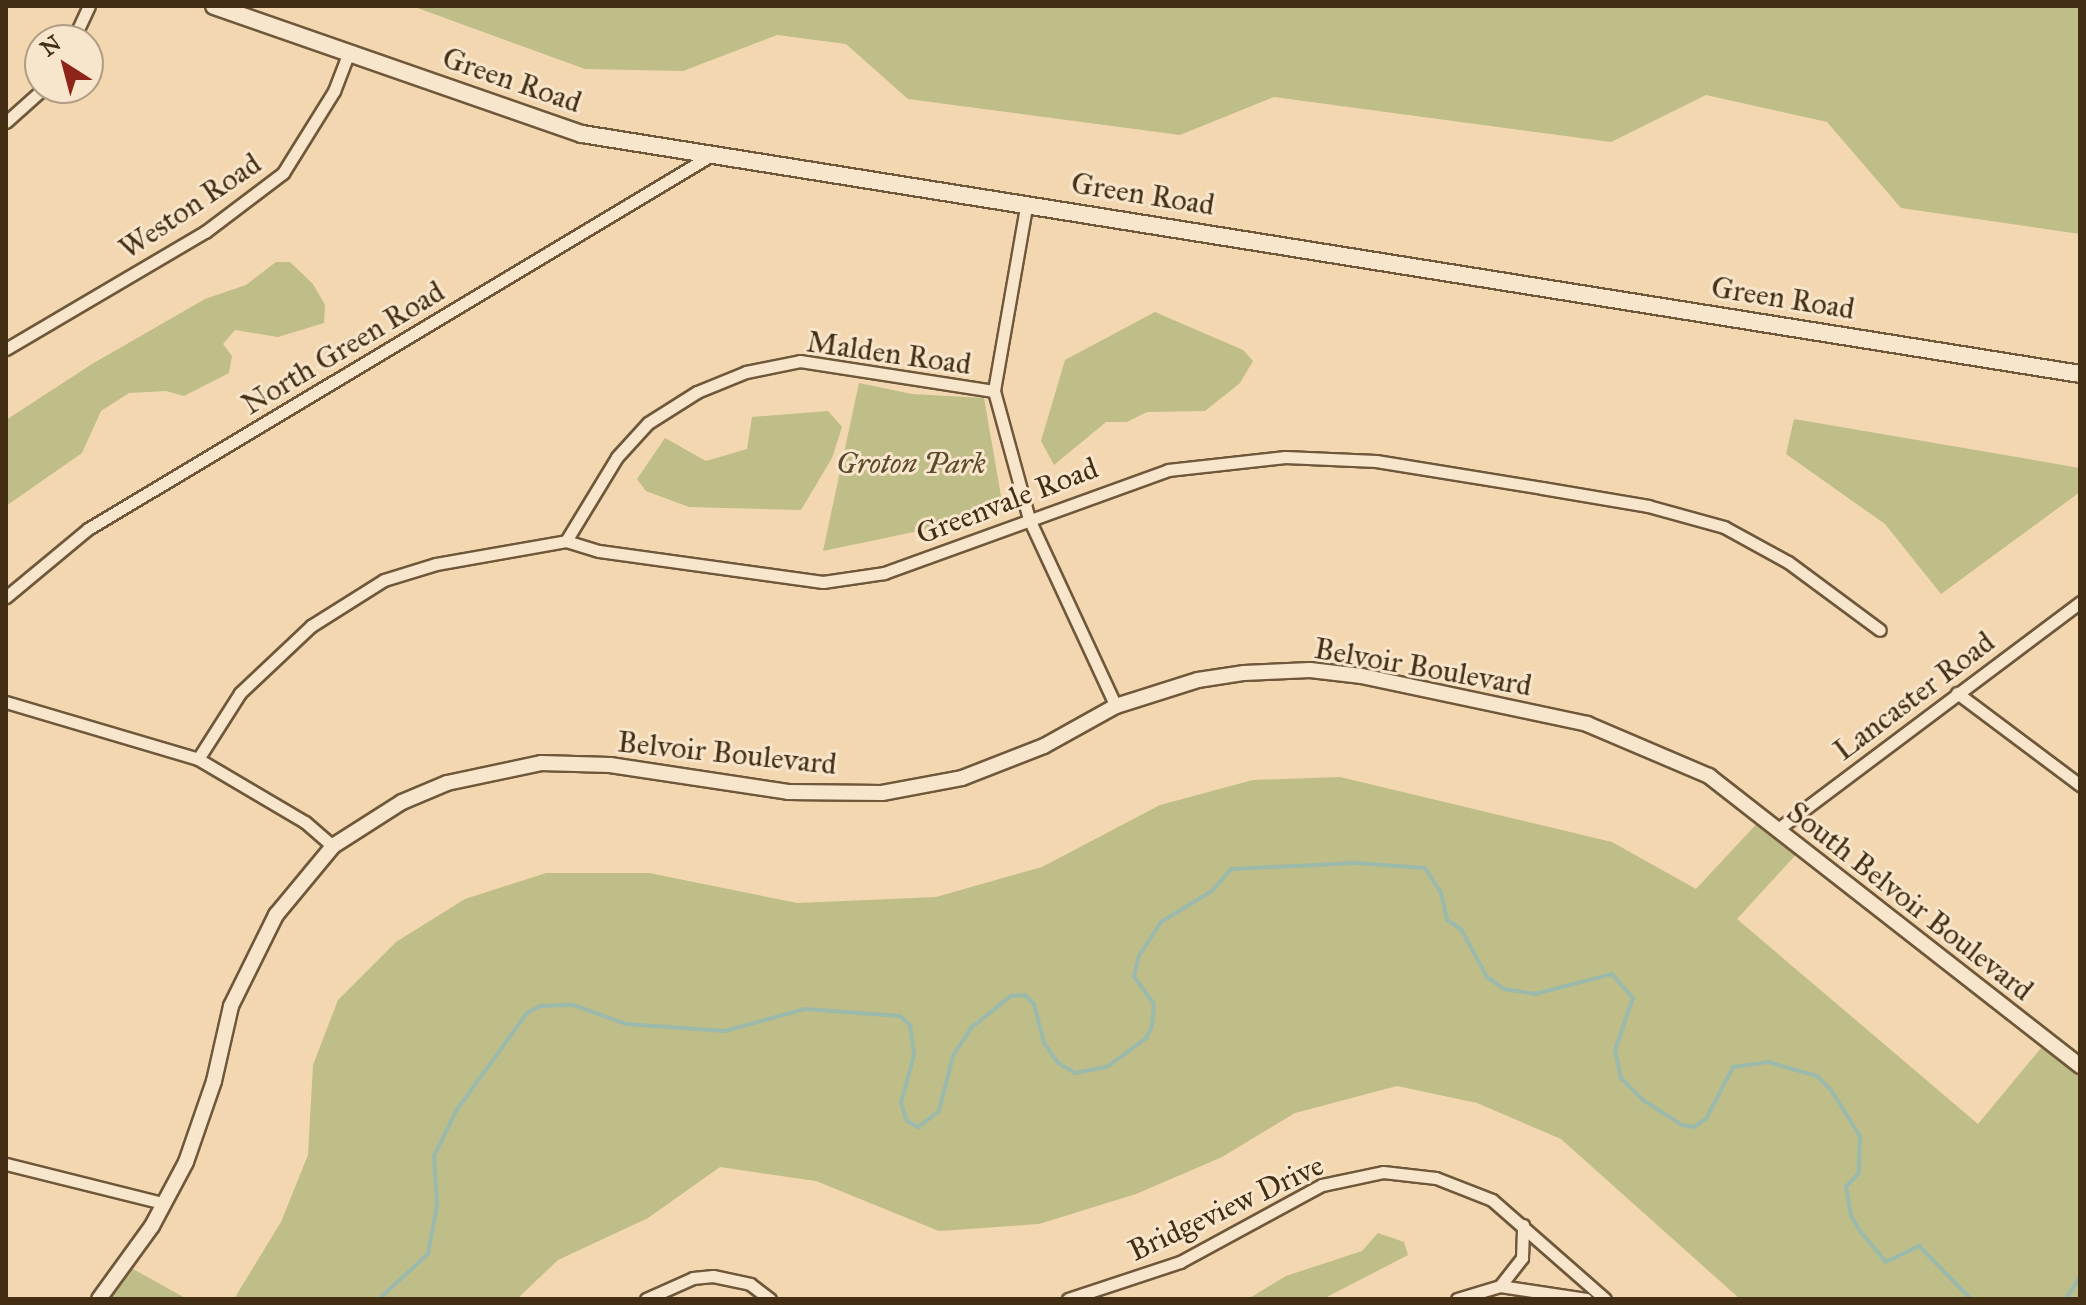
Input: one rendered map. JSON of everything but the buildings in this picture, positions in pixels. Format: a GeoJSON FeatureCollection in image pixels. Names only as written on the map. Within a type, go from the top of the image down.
{"type":"FeatureCollection","features":[{"type":"Feature","properties":{"kind":"main road","name":"Green Road"},"geometry":{"type":"LineString","coordinates":[[214,6],[582,134],[2080,374]]}},
{"type":"Feature","properties":{"kind":"street","name":"Weston Road"},"geometry":{"type":"LineString","coordinates":[[6,349],[217,224],[273,182],[302,148],[348,54]]}},
{"type":"Feature","properties":{"kind":"street"},"geometry":{"type":"LineString","coordinates":[[6,122],[26,104]]}},
{"type":"Feature","properties":{"kind":"street","name":"North Green Road"},"geometry":{"type":"LineString","coordinates":[[6,597],[88,529],[714,153]]}},
{"type":"Feature","properties":{"kind":"street"},"geometry":{"type":"LineString","coordinates":[[1026,207],[994,391],[1029,519],[1116,706]]}},
{"type":"Feature","properties":{"kind":"street","name":"Malden Road"},"geometry":{"type":"LineString","coordinates":[[566,541],[617,457],[648,423],[697,392],[746,372],[800,361],[994,391]]}},
{"type":"Feature","properties":{"kind":"street","name":"Greenvale Road"},"geometry":{"type":"LineString","coordinates":[[198,759],[240,693],[270,659],[371,588],[436,564],[496,549],[566,541],[662,561],[823,582],[884,573],[1168,470],[1285,457],[1376,461],[1648,506],[1724,527],[1788,562],[1880,630]]}},
{"type":"Feature","properties":{"kind":"street","name":"Lancaster Road"},"geometry":{"type":"LineString","coordinates":[[1778,829],[2080,602]]}},
{"type":"Feature","properties":{"kind":"street","name":"Belvoir Boulevard"},"geometry":{"type":"LineString","coordinates":[[99,1299],[163,1203],[186,1162],[214,1081],[231,1006],[250,961],[276,915],[333,846],[402,802],[492,770],[541,763],[610,765],[788,792],[882,793],[962,778],[1044,746],[1116,706],[1198,680],[1310,670],[1587,724],[1709,776]]}},
{"type":"Feature","properties":{"kind":"street"},"geometry":{"type":"LineString","coordinates":[[1957,693],[2080,785]]}},
{"type":"Feature","properties":{"kind":"street"},"geometry":{"type":"LineString","coordinates":[[6,702],[198,759],[305,822],[333,846]]}},
{"type":"Feature","properties":{"kind":"street","name":"South Belvoir Boulevard"},"geometry":{"type":"LineString","coordinates":[[1709,776],[2080,1066]]}},
{"type":"Feature","properties":{"kind":"street"},"geometry":{"type":"LineString","coordinates":[[6,1164],[163,1203]]}},
{"type":"Feature","properties":{"kind":"street","name":"Bridgeview Drive"},"geometry":{"type":"LineString","coordinates":[[1068,1299],[1180,1262],[1322,1185],[1350,1176],[1383,1172],[1436,1178],[1492,1200],[1605,1299]]}},
{"type":"Feature","properties":{"kind":"street"},"geometry":{"type":"LineString","coordinates":[[1500,1286],[1522,1258],[1523,1225]]}},
{"type":"Feature","properties":{"kind":"street"},"geometry":{"type":"LineString","coordinates":[[646,1299],[693,1278],[713,1276],[750,1284],[770,1299]]}},
{"type":"Feature","properties":{"kind":"street"},"geometry":{"type":"LineString","coordinates":[[1457,1299],[1500,1286],[1586,1299]]}},
{"type":"Feature","properties":{"kind":"green space"},"geometry":{"type":"Polygon","coordinates":[[[412,6],[2080,6],[2080,234],[1901,208],[1827,122],[1706,95],[1611,142],[1274,97],[1180,135],[908,99],[846,44],[777,35],[683,71],[585,69],[412,6]]]}},
{"type":"Feature","properties":{"kind":"green space"},"geometry":{"type":"Polygon","coordinates":[[[276,262],[290,262],[313,284],[325,305],[324,323],[278,337],[235,330],[223,344],[232,356],[229,373],[184,396],[166,391],[129,393],[101,411],[82,453],[6,506],[6,420],[92,364],[205,299],[246,285],[276,262]]]}},
{"type":"Feature","properties":{"kind":"green space"},"geometry":{"type":"Polygon","coordinates":[[[1155,312],[1243,350],[1253,361],[1240,383],[1205,411],[1147,412],[1127,422],[1106,422],[1054,465],[1041,441],[1065,360],[1155,312]]]}},
{"type":"Feature","properties":{"kind":"green space","name":"Groton Park"},"geometry":{"type":"Polygon","coordinates":[[[859,383],[912,394],[984,398],[1002,502],[971,520],[823,551],[859,383]]]}},
{"type":"Feature","properties":{"kind":"green space"},"geometry":{"type":"Polygon","coordinates":[[[828,411],[842,427],[832,458],[801,510],[689,507],[646,491],[637,479],[665,438],[706,461],[747,449],[752,417],[828,411]]]}},
{"type":"Feature","properties":{"kind":"green space"},"geometry":{"type":"Polygon","coordinates":[[[1794,419],[2080,468],[2080,492],[1941,594],[1885,524],[1786,454],[1794,419]]]}},
{"type":"Feature","properties":{"kind":"green space"},"geometry":{"type":"Polygon","coordinates":[[[1340,777],[1612,842],[1696,889],[1763,817],[1802,848],[1737,919],[1978,1124],[2046,1042],[2080,1066],[2080,1299],[1740,1299],[1561,1139],[1477,1103],[1397,1086],[1295,1113],[1222,1157],[1136,1194],[1039,1224],[939,1231],[816,1181],[720,1167],[648,1218],[558,1260],[517,1299],[234,1299],[281,1222],[308,1155],[313,1065],[338,1000],[396,942],[465,899],[546,873],[649,873],[797,903],[936,897],[1042,867],[1160,805],[1253,780],[1340,777]]]}},
{"type":"Feature","properties":{"kind":"green space"},"geometry":{"type":"Polygon","coordinates":[[[1378,1233],[1404,1242],[1408,1255],[1323,1299],[1248,1299],[1286,1276],[1362,1251],[1378,1233]]]}},
{"type":"Feature","properties":{"kind":"green space"},"geometry":{"type":"Polygon","coordinates":[[[124,1264],[187,1299],[99,1299],[124,1264]]]}},
{"type":"Feature","properties":{"kind":"waterway"},"geometry":{"type":"LineString","coordinates":[[379,1299],[428,1254],[437,1205],[434,1156],[456,1111],[527,1013],[540,1006],[573,1005],[626,1024],[725,1031],[805,1009],[900,1016],[910,1025],[914,1055],[901,1103],[907,1121],[918,1127],[939,1111],[953,1056],[972,1027],[1011,996],[1025,995],[1034,1004],[1044,1043],[1058,1063],[1075,1073],[1107,1067],[1146,1038],[1152,1026],[1154,1004],[1134,976],[1139,956],[1161,922],[1212,891],[1231,869],[1356,863],[1425,868],[1441,893],[1447,920],[1461,929],[1487,977],[1504,989],[1535,994],[1612,974],[1633,998],[1615,1050],[1621,1078],[1643,1100],[1682,1125],[1694,1127],[1706,1119],[1733,1067],[1768,1062],[1817,1076],[1831,1090],[1860,1136],[1859,1173],[1846,1187],[1851,1216],[1860,1231],[1886,1262],[1919,1246],[1971,1299]]}},
{"type":"Feature","properties":{"kind":"waterway"},"geometry":{"type":"LineString","coordinates":[[2066,1299],[2080,1277]]}}]}
